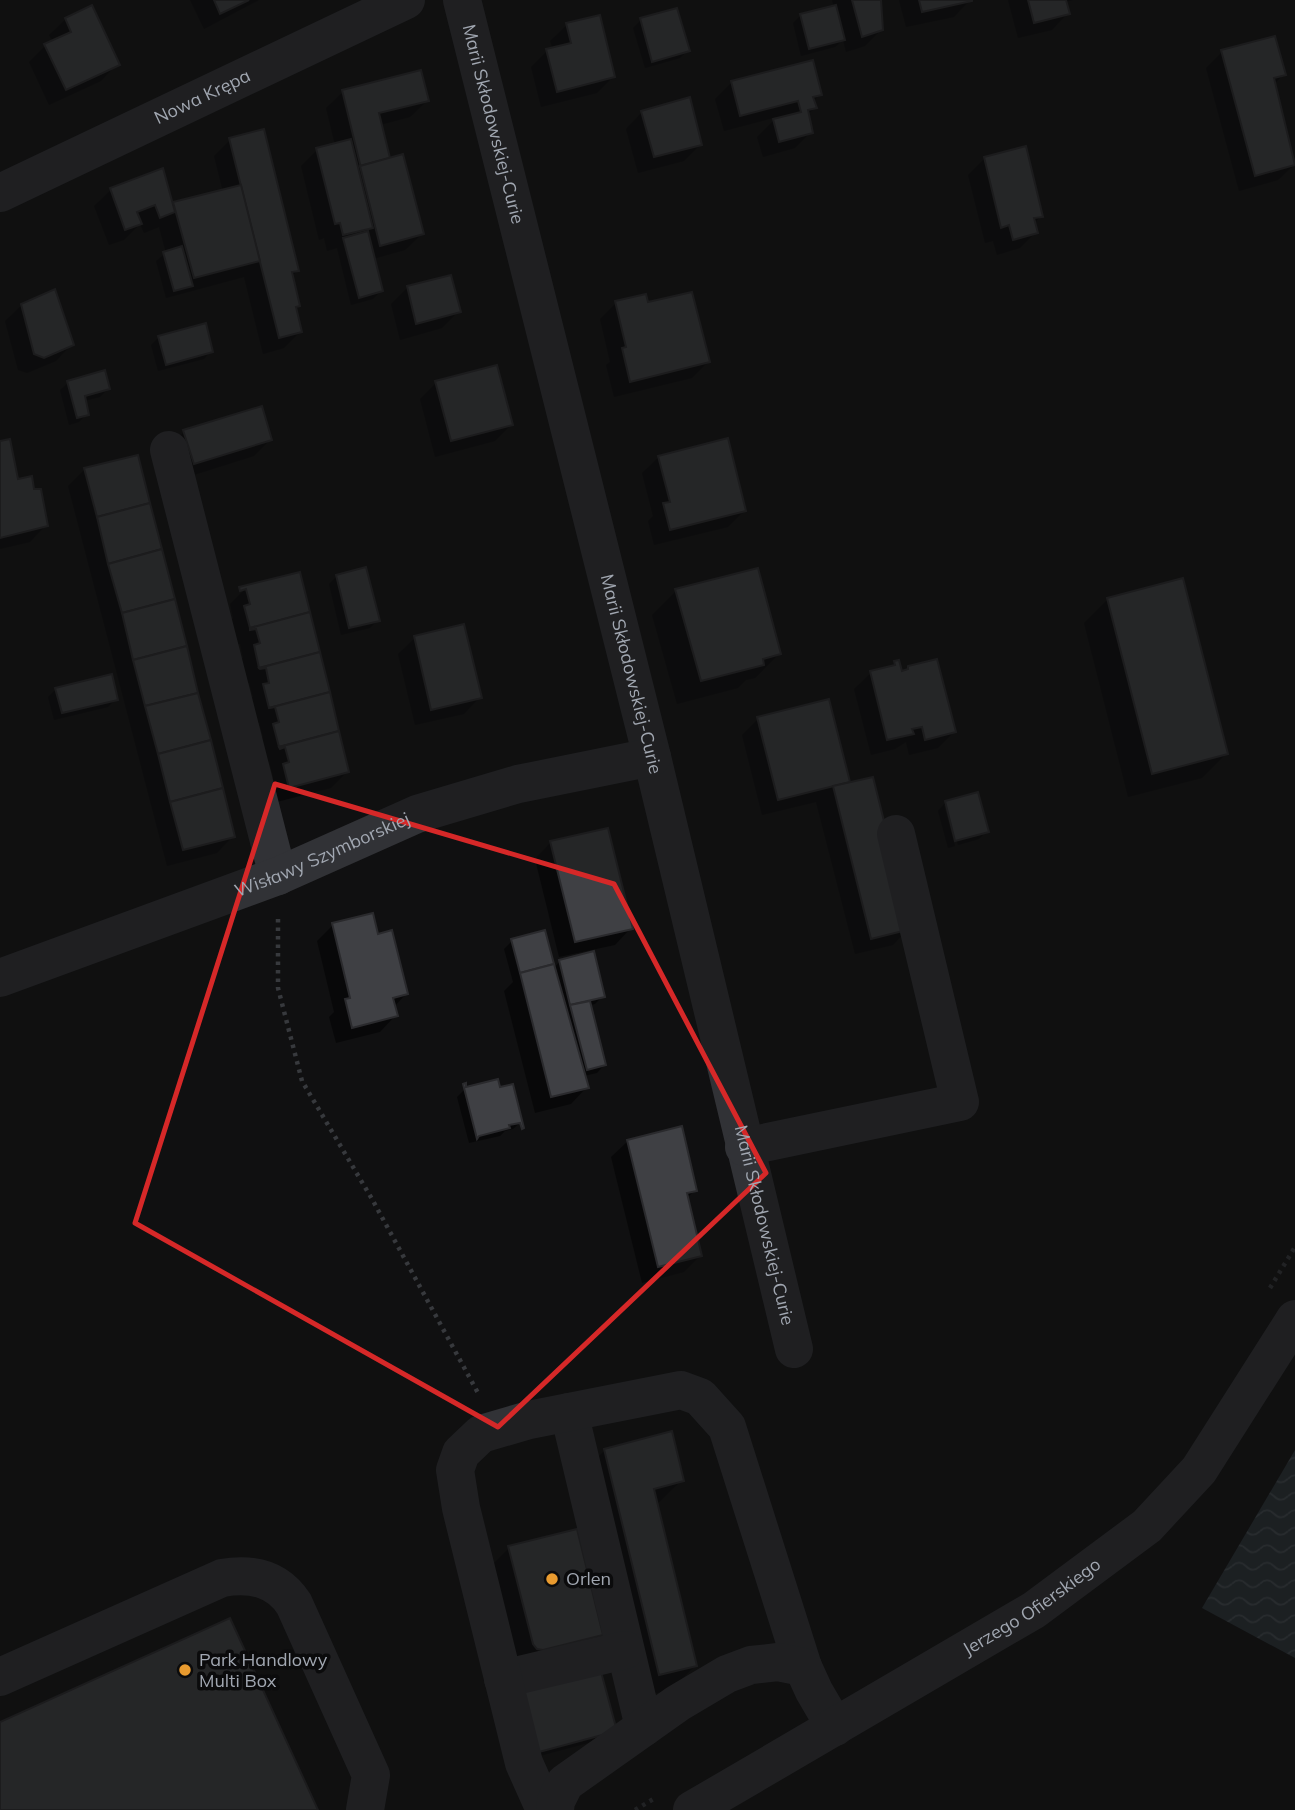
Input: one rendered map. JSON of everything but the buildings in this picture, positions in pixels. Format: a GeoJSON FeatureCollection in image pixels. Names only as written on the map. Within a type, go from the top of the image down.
{"type":"FeatureCollection","features":[{"type":"Feature","properties":{"kind":"street","name":"Nowa Krępa"},"geometry":{"type":"LineString","coordinates":[[0,193],[405,0]]}},
{"type":"Feature","properties":{"kind":"street","name":"Marii Skłodowskiej-Curie"},"geometry":{"type":"LineString","coordinates":[[462,0],[652,757],[794,1349]]}},
{"type":"Feature","properties":{"kind":"street"},"geometry":{"type":"LineString","coordinates":[[169,450],[278,876]]}},
{"type":"Feature","properties":{"kind":"street","name":"Wisławy Szymborskiej"},"geometry":{"type":"LineString","coordinates":[[0,978],[278,876],[417,814],[518,784],[652,757]]}},
{"type":"Feature","properties":{"kind":"street"},"geometry":{"type":"LineString","coordinates":[[744,1147],[960,1101],[896,834]]}},
{"type":"Feature","properties":{"kind":"street","name":"Jerzego Ofierskiego"},"geometry":{"type":"LineString","coordinates":[[675,1803],[835,1727],[1034,1610],[1147,1526],[1199,1469],[1295,1319]]}},
{"type":"Feature","properties":{"kind":"street"},"geometry":{"type":"LineString","coordinates":[[545,1810],[524,1763],[461,1508],[455,1470],[461,1453],[481,1434],[528,1420],[681,1390],[700,1397],[727,1427],[803,1667],[835,1727]]}},
{"type":"Feature","properties":{"kind":"street"},"geometry":{"type":"LineString","coordinates":[[569,1412],[644,1727]]}},
{"type":"Feature","properties":{"kind":"street"},"geometry":{"type":"LineString","coordinates":[[0,1677],[222,1578],[239,1575],[264,1579],[286,1592],[294,1604],[370,1775],[365,1810]]}},
{"type":"Feature","properties":{"kind":"street"},"geometry":{"type":"LineString","coordinates":[[503,1679],[625,1650]]}},
{"type":"Feature","properties":{"kind":"street"},"geometry":{"type":"LineString","coordinates":[[555,1810],[556,1801],[565,1783],[678,1703],[727,1674],[751,1665],[778,1662],[803,1667]]}},
{"type":"Feature","properties":{"kind":"path"},"geometry":{"type":"LineString","coordinates":[[278,876],[278,988],[302,1081],[372,1199],[498,1429]]}},
{"type":"Feature","properties":{"kind":"path"},"geometry":{"type":"LineString","coordinates":[[1266,1294],[1295,1247]]}},
{"type":"Feature","properties":{"kind":"path"},"geometry":{"type":"LineString","coordinates":[[635,1810],[675,1803]]}},
{"type":"Feature","properties":{"kind":"highlighted area"},"geometry":{"type":"Polygon","coordinates":[[[275,784],[614,884],[766,1173],[498,1427],[135,1223],[275,784]]]}},
{"type":"Feature","properties":{"kind":"water"},"geometry":{"type":"Polygon","coordinates":[[[1295,1450],[1295,1658],[1202,1608],[1295,1450]]]}},
{"type":"Feature","properties":{"kind":"place","name":"Orlen"},"geometry":{"type":"Point","coordinates":[552,1579]}},
{"type":"Feature","properties":{"kind":"place","name":"Park Handlowy Multi Box"},"geometry":{"type":"Point","coordinates":[185,1670]}}]}
